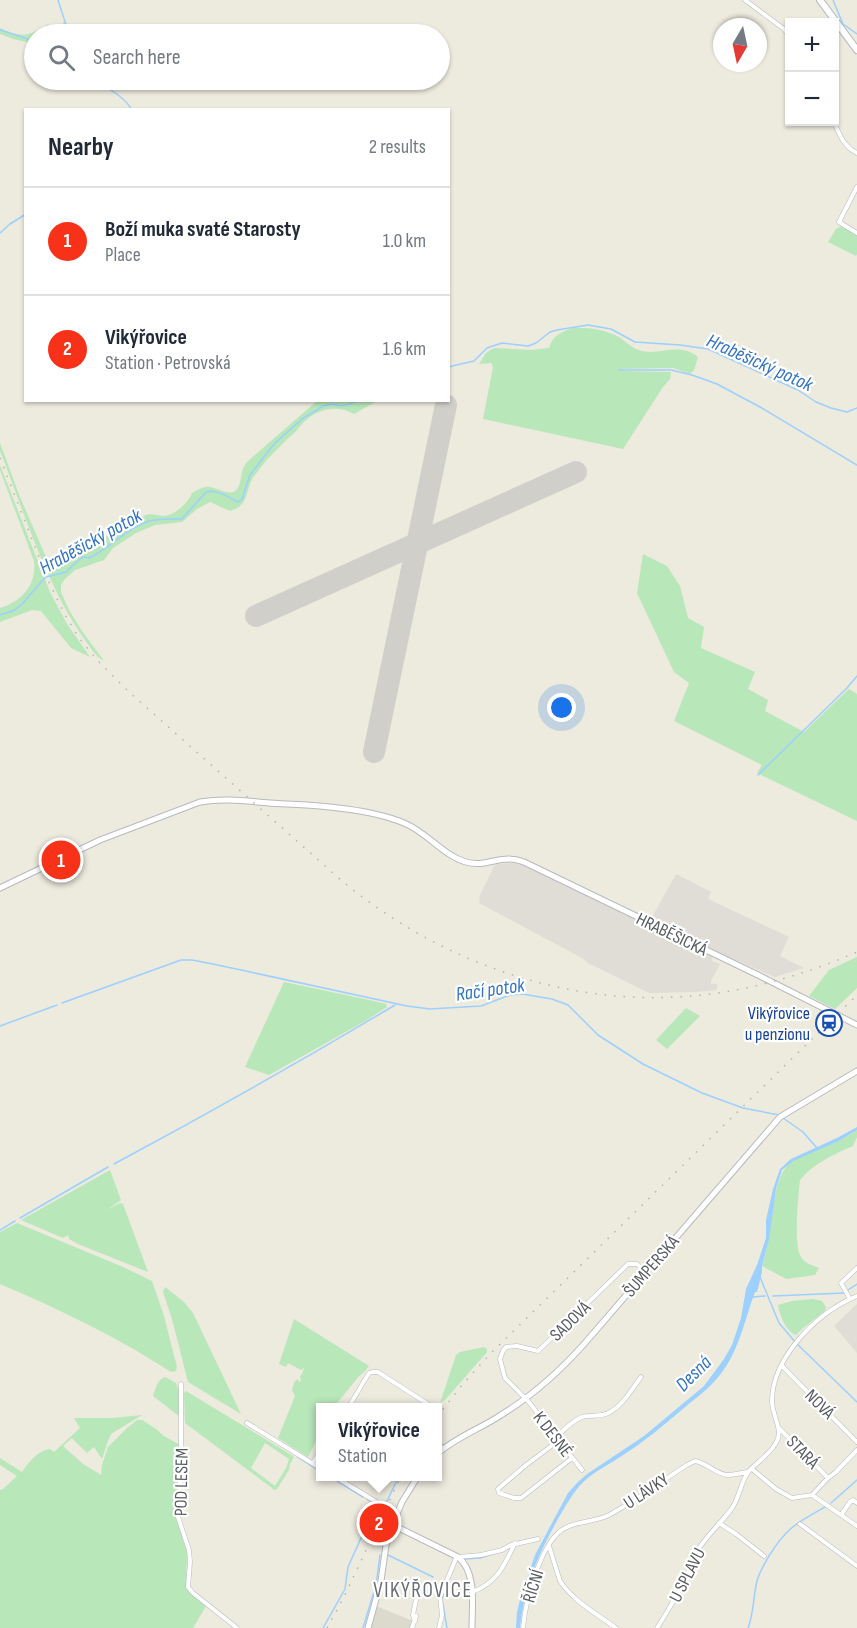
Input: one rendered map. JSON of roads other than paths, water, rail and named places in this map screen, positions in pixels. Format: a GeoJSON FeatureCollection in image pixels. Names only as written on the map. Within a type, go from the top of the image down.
{"type":"FeatureCollection","features":[{"type":"Feature","properties":{"kind":"main road"},"geometry":{"type":"LineString","coordinates":[[819,0],[857,50]]}},
{"type":"Feature","properties":{"kind":"street"},"geometry":{"type":"LineString","coordinates":[[745,0],[785,31]]}},
{"type":"Feature","properties":{"kind":"street"},"geometry":{"type":"LineString","coordinates":[[836,126],[843,141],[857,153]]}},
{"type":"Feature","properties":{"kind":"street"},"geometry":{"type":"LineString","coordinates":[[857,187],[839,222],[857,233]]}},
{"type":"Feature","properties":{"kind":"street","name":"HRABĚŠICKÁ"},"geometry":{"type":"LineString","coordinates":[[0,888],[100,840],[200,802],[224,799],[308,806],[382,816],[407,824],[466,862],[484,864],[510,859],[524,862],[759,975],[857,1025]]}},
{"type":"Feature","properties":{"kind":"street","name":"ŠUMPERSKÁ"},"geometry":{"type":"LineString","coordinates":[[442,1450],[456,1440],[504,1414],[571,1358],[781,1116],[857,1071]]}},
{"type":"Feature","properties":{"kind":"street","name":"SADOVÁ"},"geometry":{"type":"LineString","coordinates":[[525,1398],[505,1378],[500,1359],[503,1351],[511,1346],[538,1351],[628,1264],[637,1264],[646,1272]]}},
{"type":"Feature","properties":{"kind":"street"},"geometry":{"type":"LineString","coordinates":[[850,1299],[841,1283],[857,1268]]}},
{"type":"Feature","properties":{"kind":"street"},"geometry":{"type":"LineString","coordinates":[[778,1427],[772,1407],[773,1391],[782,1366],[793,1347],[822,1318],[844,1301],[857,1296]]}},
{"type":"Feature","properties":{"kind":"street","name":"NOVÁ"},"geometry":{"type":"LineString","coordinates":[[782,1366],[857,1442]]}},
{"type":"Feature","properties":{"kind":"street"},"geometry":{"type":"LineString","coordinates":[[350,1403],[369,1373],[373,1371],[428,1403]]}},
{"type":"Feature","properties":{"kind":"street"},"geometry":{"type":"LineString","coordinates":[[572,1458],[521,1498],[499,1493],[498,1489],[578,1419],[601,1416],[620,1404],[641,1377]]}},
{"type":"Feature","properties":{"kind":"street","name":"POD LESEM"},"geometry":{"type":"LineString","coordinates":[[181,1384],[181,1472],[177,1514],[190,1556],[188,1587],[237,1628]]}},
{"type":"Feature","properties":{"kind":"street","name":"K DESNÉ"},"geometry":{"type":"LineString","coordinates":[[525,1398],[582,1470]]}},
{"type":"Feature","properties":{"kind":"street"},"geometry":{"type":"LineString","coordinates":[[247,1423],[316,1465]]}},
{"type":"Feature","properties":{"kind":"street","name":"U SPLAVU"},"geometry":{"type":"LineString","coordinates":[[657,1628],[673,1603],[695,1554],[732,1508],[750,1470],[761,1461],[777,1441],[778,1427]]}},
{"type":"Feature","properties":{"kind":"street","name":"STARÁ"},"geometry":{"type":"LineString","coordinates":[[778,1427],[828,1478]]}},
{"type":"Feature","properties":{"kind":"street","name":"STARÁ"},"geometry":{"type":"LineString","coordinates":[[813,1494],[857,1450]]}},
{"type":"Feature","properties":{"kind":"street"},"geometry":{"type":"LineString","coordinates":[[313,1463],[316,1458]]}},
{"type":"Feature","properties":{"kind":"street","name":"U LÁVKY"},"geometry":{"type":"LineString","coordinates":[[549,1546],[562,1529],[611,1514],[695,1461],[724,1474],[736,1474],[750,1470]]}},
{"type":"Feature","properties":{"kind":"street"},"geometry":{"type":"LineString","coordinates":[[750,1470],[792,1498],[813,1494],[857,1526]]}},
{"type":"Feature","properties":{"kind":"street"},"geometry":{"type":"LineString","coordinates":[[342,1481],[396,1514]]}},
{"type":"Feature","properties":{"kind":"street"},"geometry":{"type":"LineString","coordinates":[[368,1628],[381,1581],[386,1545],[396,1514],[415,1481]]}},
{"type":"Feature","properties":{"kind":"street"},"geometry":{"type":"LineString","coordinates":[[841,1515],[850,1502],[853,1500],[857,1503]]}},
{"type":"Feature","properties":{"kind":"street"},"geometry":{"type":"LineString","coordinates":[[719,1523],[764,1556]]}},
{"type":"Feature","properties":{"kind":"street"},"geometry":{"type":"LineString","coordinates":[[800,1524],[857,1566]]}},
{"type":"Feature","properties":{"kind":"street"},"geometry":{"type":"LineString","coordinates":[[393,1525],[460,1558],[469,1572],[472,1592],[472,1628]]}},
{"type":"Feature","properties":{"kind":"street"},"geometry":{"type":"LineString","coordinates":[[460,1558],[484,1555],[514,1544],[538,1539]]}},
{"type":"Feature","properties":{"kind":"street"},"geometry":{"type":"LineString","coordinates":[[472,1592],[495,1579],[514,1544]]}},
{"type":"Feature","properties":{"kind":"street"},"geometry":{"type":"LineString","coordinates":[[549,1546],[563,1586],[616,1628]]}},
{"type":"Feature","properties":{"kind":"street","name":"ŘÍČNÍ"},"geometry":{"type":"LineString","coordinates":[[524,1628],[525,1610],[537,1568],[549,1546]]}},
{"type":"Feature","properties":{"kind":"street"},"geometry":{"type":"LineString","coordinates":[[439,1628],[442,1615],[440,1597],[460,1558]]}},
{"type":"Feature","properties":{"kind":"street"},"geometry":{"type":"LineString","coordinates":[[412,1628],[416,1618],[413,1615],[416,1600]]}},
{"type":"Feature","properties":{"kind":"water"},"geometry":{"type":"Polygon","coordinates":[[[857,1127],[857,1130],[839,1141],[793,1161],[782,1170],[776,1189],[769,1239],[757,1292],[755,1292],[732,1357],[707,1388],[662,1427],[593,1474],[576,1490],[559,1517],[539,1557],[525,1597],[520,1628],[516,1628],[521,1596],[535,1555],[568,1493],[587,1474],[644,1436],[704,1386],[724,1359],[732,1345],[741,1318],[746,1289],[766,1238],[766,1220],[780,1169],[791,1159],[857,1127]]]}},
{"type":"Feature","properties":{"kind":"waterway"},"geometry":{"type":"LineString","coordinates":[[58,0],[66,24]]}},
{"type":"Feature","properties":{"kind":"waterway"},"geometry":{"type":"LineString","coordinates":[[833,0],[843,24],[857,34]]}},
{"type":"Feature","properties":{"kind":"waterway"},"geometry":{"type":"LineString","coordinates":[[0,30],[24,38]]}},
{"type":"Feature","properties":{"kind":"waterway"},"geometry":{"type":"LineString","coordinates":[[111,90],[131,108]]}},
{"type":"Feature","properties":{"kind":"waterway"},"geometry":{"type":"LineString","coordinates":[[0,233],[24,215]]}},
{"type":"Feature","properties":{"kind":"waterway","name":"Hraběšický potok"},"geometry":{"type":"LineString","coordinates":[[450,367],[474,361],[487,348],[502,343],[528,346],[550,332],[588,325],[611,329],[635,342],[708,349],[798,390],[816,402],[831,408],[847,412],[857,408]]}},
{"type":"Feature","properties":{"kind":"waterway"},"geometry":{"type":"LineString","coordinates":[[619,370],[671,370],[717,384],[857,465]]}},
{"type":"Feature","properties":{"kind":"waterway","name":"Hraběšický potok"},"geometry":{"type":"LineString","coordinates":[[0,615],[15,610],[46,577],[66,572],[82,557],[89,558],[97,554],[141,524],[157,519],[182,519],[206,492],[218,493],[238,502],[242,499],[250,475],[274,444],[302,419],[323,406],[332,404],[341,406],[354,402]]}},
{"type":"Feature","properties":{"kind":"waterway"},"geometry":{"type":"LineString","coordinates":[[758,775],[857,676]]}},
{"type":"Feature","properties":{"kind":"waterway","name":"Račí potok"},"geometry":{"type":"LineString","coordinates":[[62,1003],[181,960],[213,964],[430,1009],[481,1006],[510,995],[522,994],[552,999],[568,1005],[598,1035],[643,1064],[702,1093],[743,1108],[779,1115]]}},
{"type":"Feature","properties":{"kind":"waterway","name":"Račí potok"},"geometry":{"type":"LineString","coordinates":[[0,1026],[57,1005]]}},
{"type":"Feature","properties":{"kind":"waterway"},"geometry":{"type":"LineString","coordinates":[[114,1164],[256,1086],[395,1005]]}},
{"type":"Feature","properties":{"kind":"waterway","name":"Račí potok"},"geometry":{"type":"LineString","coordinates":[[783,1118],[803,1132],[817,1148]]}},
{"type":"Feature","properties":{"kind":"waterway"},"geometry":{"type":"LineString","coordinates":[[20,1218],[108,1167]]}},
{"type":"Feature","properties":{"kind":"waterway"},"geometry":{"type":"LineString","coordinates":[[0,1230],[15,1221]]}},
{"type":"Feature","properties":{"kind":"waterway"},"geometry":{"type":"LineString","coordinates":[[760,1277],[779,1323],[796,1343],[857,1402]]}},
{"type":"Feature","properties":{"kind":"waterway"},"geometry":{"type":"LineString","coordinates":[[848,1290],[857,1284]]}},
{"type":"Feature","properties":{"kind":"waterway"},"geometry":{"type":"LineString","coordinates":[[773,1296],[844,1293]]}},
{"type":"Feature","properties":{"kind":"waterway"},"geometry":{"type":"LineString","coordinates":[[753,1297],[765,1296]]}},
{"type":"Feature","properties":{"kind":"waterway"},"geometry":{"type":"LineString","coordinates":[[298,1457],[316,1468]]}},
{"type":"Feature","properties":{"kind":"waterway"},"geometry":{"type":"LineString","coordinates":[[831,1503],[857,1480]]}},
{"type":"Feature","properties":{"kind":"waterway"},"geometry":{"type":"LineString","coordinates":[[337,1481],[363,1497]]}},
{"type":"Feature","properties":{"kind":"waterway"},"geometry":{"type":"LineString","coordinates":[[385,1505],[397,1481]]}},
{"type":"Feature","properties":{"kind":"waterway"},"geometry":{"type":"LineString","coordinates":[[367,1499],[381,1508]]}},
{"type":"Feature","properties":{"kind":"waterway"},"geometry":{"type":"LineString","coordinates":[[748,1628],[757,1581],[769,1556],[781,1538],[793,1527],[825,1507]]}},
{"type":"Feature","properties":{"kind":"waterway"},"geometry":{"type":"LineString","coordinates":[[323,1628],[345,1589],[348,1567],[361,1538],[371,1520],[383,1509]]}},
{"type":"Feature","properties":{"kind":"waterway"},"geometry":{"type":"LineString","coordinates":[[516,1542],[532,1539]]}},
{"type":"Feature","properties":{"kind":"waterway"},"geometry":{"type":"LineString","coordinates":[[463,1559],[480,1558],[499,1552]]}},
{"type":"Feature","properties":{"kind":"waterway"},"geometry":{"type":"LineString","coordinates":[[363,1628],[376,1585],[380,1555]]}},
{"type":"Feature","properties":{"kind":"waterway"},"geometry":{"type":"LineString","coordinates":[[388,1555],[433,1577]]}},
{"type":"Feature","properties":{"kind":"waterway"},"geometry":{"type":"LineString","coordinates":[[447,1585],[442,1599],[447,1628]]}},
{"type":"Feature","properties":{"kind":"railway"},"geometry":{"type":"LineString","coordinates":[[0,458],[48,580],[79,638],[98,661],[129,692],[342,881],[382,911],[426,938],[471,960],[518,977],[567,989],[617,996],[667,997],[736,990],[789,977],[857,952]]}},
{"type":"Feature","properties":{"kind":"railway"},"geometry":{"type":"LineString","coordinates":[[442,1411],[491,1353],[857,995]]}},
{"type":"Feature","properties":{"kind":"railway"},"geometry":{"type":"LineString","coordinates":[[327,1628],[399,1481]]}},
{"type":"Feature","properties":{"kind":"place","name":"Boží muka svaté Starosty"},"geometry":{"type":"Point","coordinates":[61,860]}},
{"type":"Feature","properties":{"kind":"place","name":"Vikýřovice u penzionu"},"geometry":{"type":"Point","coordinates":[829,1023]}},
{"type":"Feature","properties":{"kind":"place","name":"Vikýřovice"},"geometry":{"type":"Point","coordinates":[379,1523]}},
{"type":"Feature","properties":{"kind":"district","name":"VIKÝŘOVICE"},"geometry":{"type":"Point","coordinates":[423,1590]}},
{"type":"Feature","properties":{"kind":"water label","name":"Desná"},"geometry":{"type":"Point","coordinates":[693,1373]}}]}
